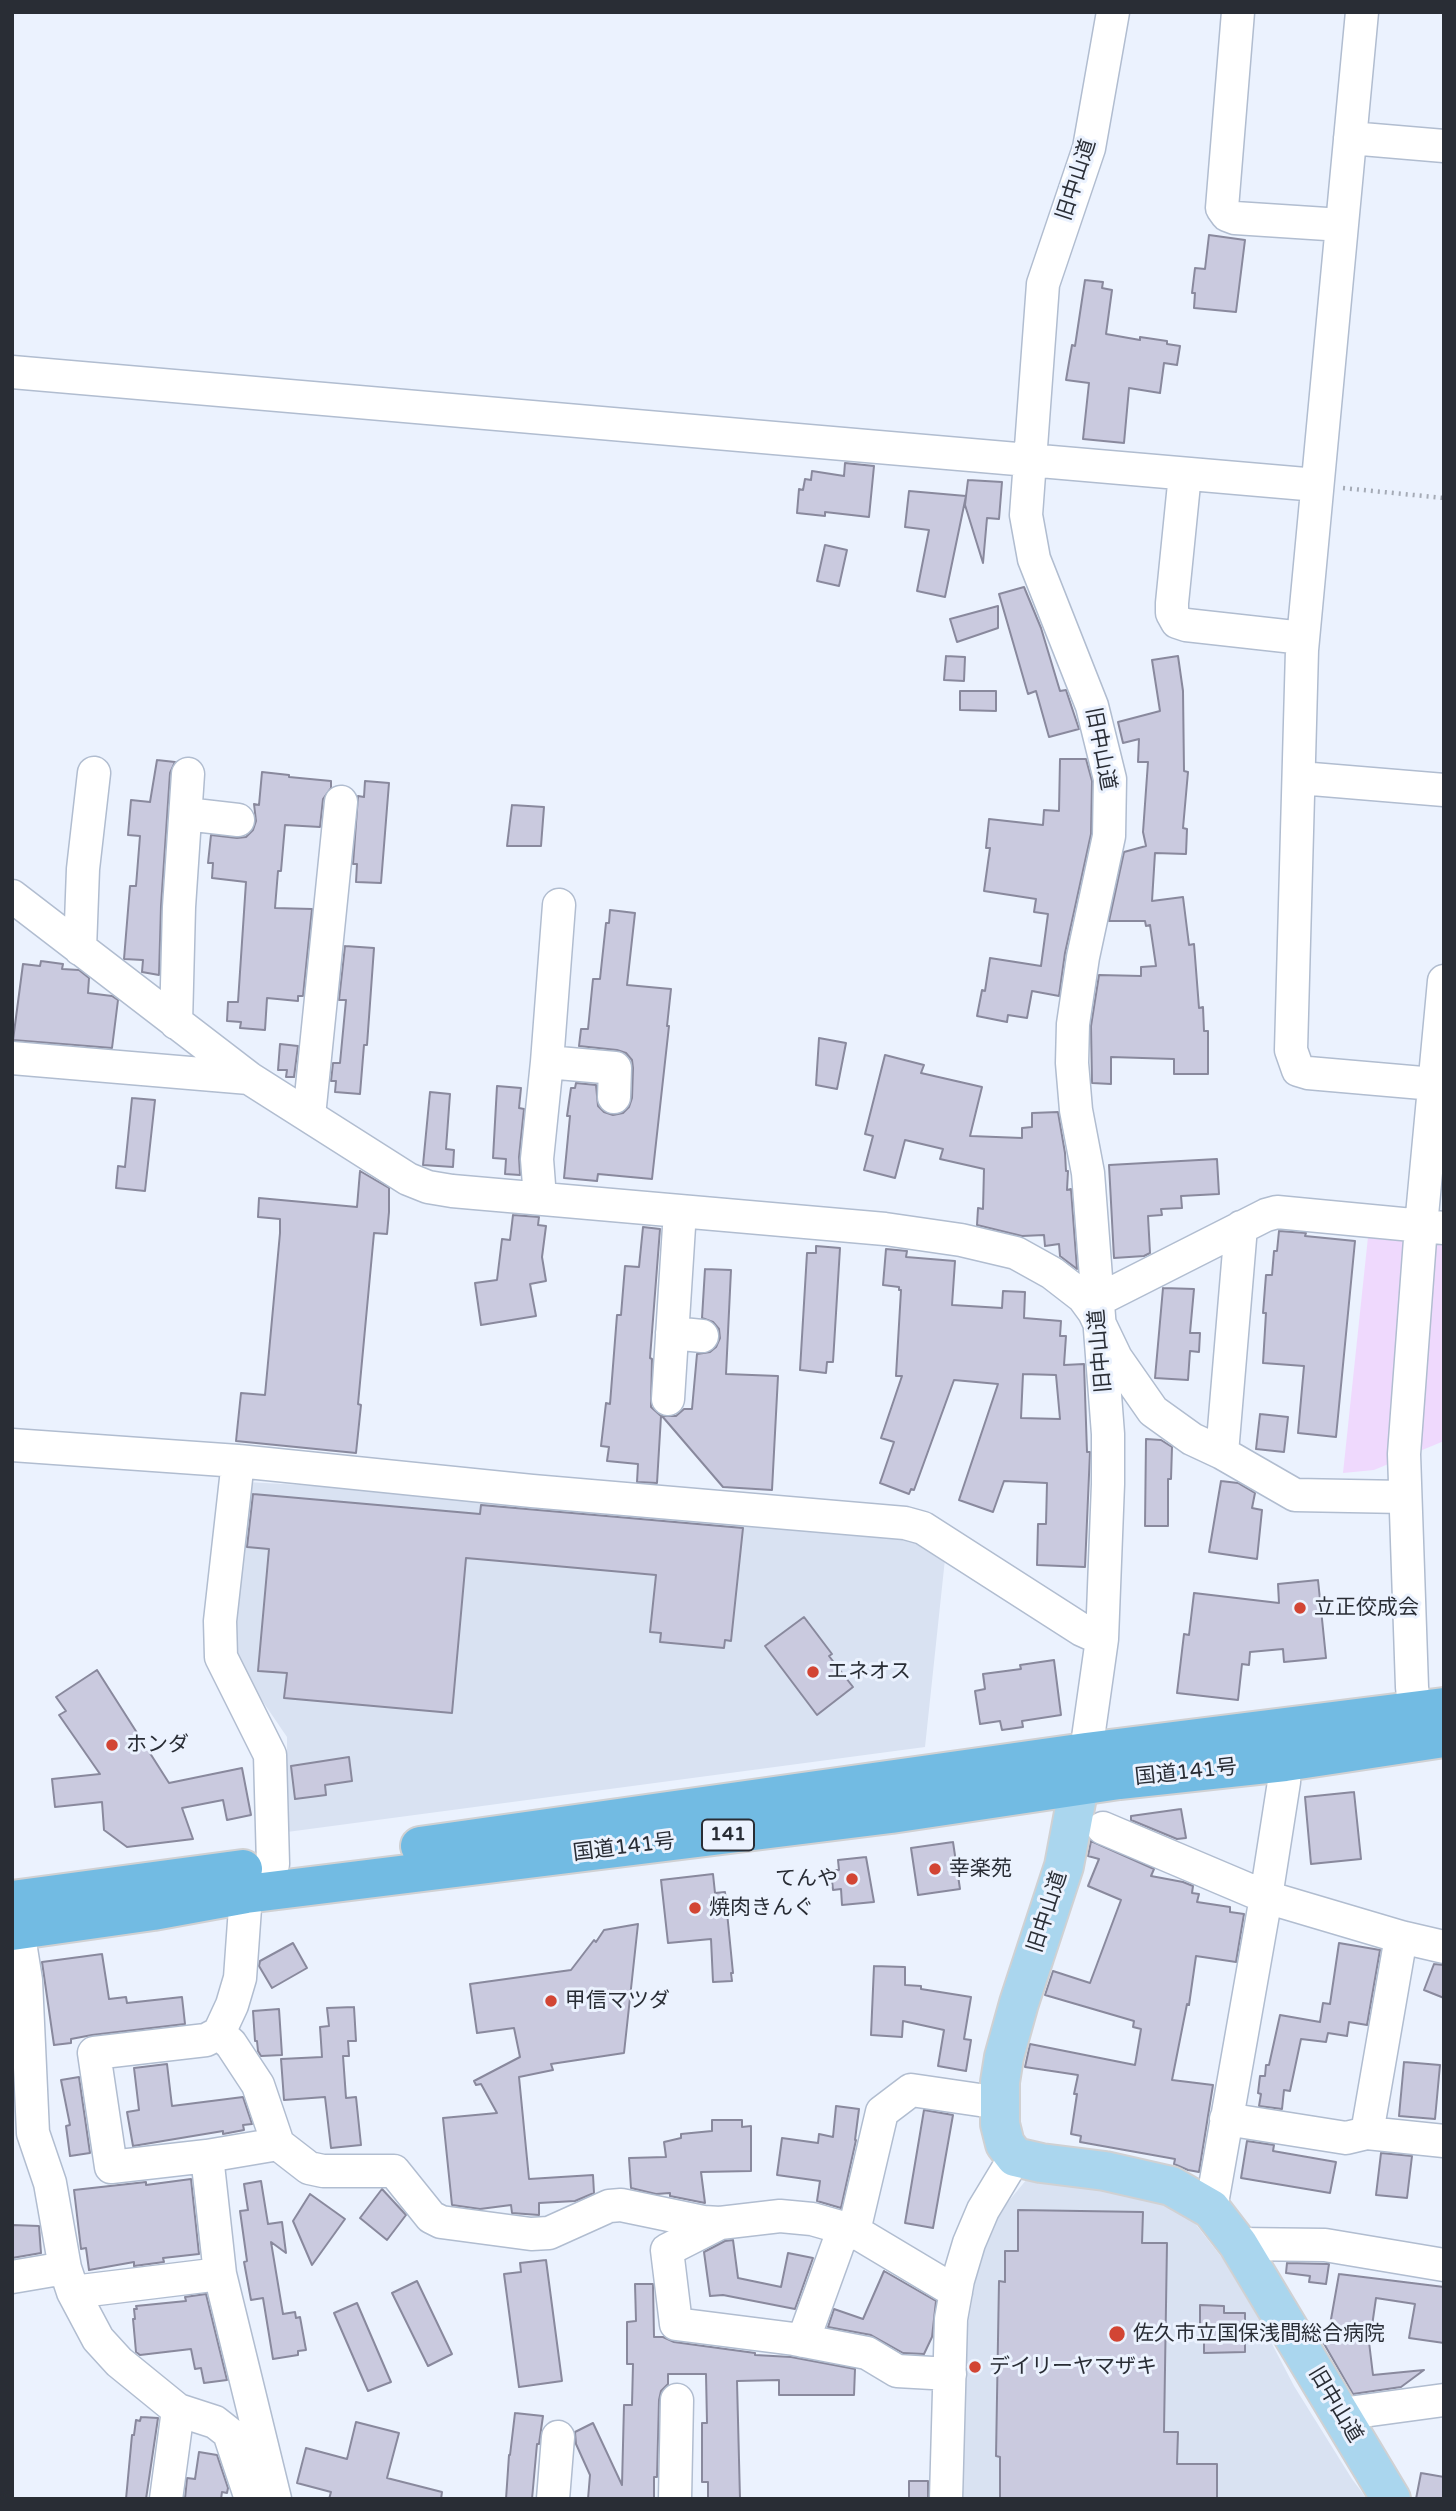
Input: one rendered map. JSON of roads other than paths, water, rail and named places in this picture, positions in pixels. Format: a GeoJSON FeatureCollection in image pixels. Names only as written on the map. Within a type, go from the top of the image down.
{"type":"FeatureCollection","features":[{"type":"Feature","properties":{"kind":"highway","name":"国道141号"},"geometry":{"type":"LineString","coordinates":[[14,1921],[273,1864],[510,1834],[1082,1769],[1430,1724]]}},
{"type":"Feature","properties":{"kind":"highway","name":"国道141号"},"geometry":{"type":"LineString","coordinates":[[14,1921],[153,1911],[246,1894],[891,1814],[1082,1769],[1285,1762],[1430,1724]]}},
{"type":"Feature","properties":{"kind":"main road","name":"旧中山道"},"geometry":{"type":"LineString","coordinates":[[1082,1769],[1064,1866],[1004,2057],[1000,2082],[1000,2124],[1005,2144],[1015,2157],[1105,2171],[1171,2186],[1211,2209],[1238,2244],[1391,2499]]}},
{"type":"Feature","properties":{"kind":"street","name":"旧中山道"},"geometry":{"type":"LineString","coordinates":[[1082,1769],[1102,1639],[1108,1434],[1088,1174],[1076,1110],[1072,1063],[1073,1024],[1083,957],[1109,836],[1110,779],[1092,706],[1034,559],[1026,515],[1043,284],[1090,148],[1113,12]]}},
{"type":"Feature","properties":{"kind":"street"},"geometry":{"type":"LineString","coordinates":[[1238,12],[1222,208],[1227,215],[1235,218],[1342,225]]}},
{"type":"Feature","properties":{"kind":"street"},"geometry":{"type":"LineString","coordinates":[[1362,12],[1303,638],[1291,1050],[1298,1070],[1308,1073],[1434,1084]]}},
{"type":"Feature","properties":{"kind":"street"},"geometry":{"type":"LineString","coordinates":[[1350,138],[1444,146]]}},
{"type":"Feature","properties":{"kind":"street"},"geometry":{"type":"LineString","coordinates":[[12,372],[1317,485]]}},
{"type":"Feature","properties":{"kind":"street"},"geometry":{"type":"LineString","coordinates":[[1185,474],[1172,603],[1172,613],[1177,621],[1186,625],[1303,638]]}},
{"type":"Feature","properties":{"kind":"street"},"geometry":{"type":"LineString","coordinates":[[176,1023],[179,907],[188,774]]}},
{"type":"Feature","properties":{"kind":"street"},"geometry":{"type":"LineString","coordinates":[[1300,778],[1444,790]]}},
{"type":"Feature","properties":{"kind":"street"},"geometry":{"type":"LineString","coordinates":[[80,949],[83,869],[101,791]]}},
{"type":"Feature","properties":{"kind":"street"},"geometry":{"type":"LineString","coordinates":[[309,1116],[341,924],[341,802]]}},
{"type":"Feature","properties":{"kind":"street"},"geometry":{"type":"LineString","coordinates":[[186,814],[238,820]]}},
{"type":"Feature","properties":{"kind":"street"},"geometry":{"type":"LineString","coordinates":[[12,896],[249,1078],[408,1179],[428,1187],[885,1229],[988,1245],[1016,1253],[1052,1273],[1097,1309],[1116,1358],[1153,1411],[1192,1439],[1296,1495],[1404,1497]]}},
{"type":"Feature","properties":{"kind":"street"},"geometry":{"type":"LineString","coordinates":[[540,1198],[537,1159],[559,905]]}},
{"type":"Feature","properties":{"kind":"street"},"geometry":{"type":"LineString","coordinates":[[1430,1724],[1404,1497],[1405,1420],[1432,1227],[1434,1084],[1444,981]]}},
{"type":"Feature","properties":{"kind":"street"},"geometry":{"type":"LineString","coordinates":[[12,1058],[249,1078]]}},
{"type":"Feature","properties":{"kind":"street"},"geometry":{"type":"LineString","coordinates":[[547,1062],[615,1068],[614,1097]]}},
{"type":"Feature","properties":{"kind":"street"},"geometry":{"type":"LineString","coordinates":[[668,1399],[687,1334],[681,1212]]}},
{"type":"Feature","properties":{"kind":"street"},"geometry":{"type":"LineString","coordinates":[[1097,1309],[1108,1295],[1241,1227],[1277,1212],[1432,1227]]}},
{"type":"Feature","properties":{"kind":"street"},"geometry":{"type":"LineString","coordinates":[[1222,1453],[1241,1227]]}},
{"type":"Feature","properties":{"kind":"street"},"geometry":{"type":"LineString","coordinates":[[12,1444],[238,1461],[532,1492],[905,1523],[923,1528],[1082,1630],[1102,1639]]}},
{"type":"Feature","properties":{"kind":"street"},"geometry":{"type":"LineString","coordinates":[[238,1461],[220,1622],[221,1657],[270,1755],[273,1864]]}},
{"type":"Feature","properties":{"kind":"street"},"geometry":{"type":"LineString","coordinates":[[1211,2209],[1266,1898],[1285,1762]]}},
{"type":"Feature","properties":{"kind":"street"},"geometry":{"type":"LineString","coordinates":[[1103,1828],[1266,1898],[1444,1947]]}},
{"type":"Feature","properties":{"kind":"street"},"geometry":{"type":"LineString","coordinates":[[246,1894],[240,1978],[232,2005],[219,2033],[206,2040],[94,2053],[111,2167],[207,2156],[278,2144]]}},
{"type":"Feature","properties":{"kind":"street"},"geometry":{"type":"LineString","coordinates":[[14,1921],[26,1980],[33,2133],[50,2183],[69,2280],[99,2339],[118,2362],[178,2410],[215,2422],[229,2434],[251,2499]]}},
{"type":"Feature","properties":{"kind":"street"},"geometry":{"type":"LineString","coordinates":[[1367,2133],[1402,1937]]}},
{"type":"Feature","properties":{"kind":"street"},"geometry":{"type":"LineString","coordinates":[[219,2033],[231,2044],[258,2085],[278,2144],[309,2168],[323,2171],[394,2171],[431,2217],[441,2222],[531,2234],[549,2233],[609,2206],[621,2205],[703,2222],[720,2223],[780,2216],[812,2219],[854,2231],[956,2292]]}},
{"type":"Feature","properties":{"kind":"street"},"geometry":{"type":"LineString","coordinates":[[803,2341],[840,2239],[854,2231],[882,2112],[911,2090],[1000,2103]]}},
{"type":"Feature","properties":{"kind":"street"},"geometry":{"type":"LineString","coordinates":[[1226,2119],[1346,2138],[1367,2133],[1444,2141]]}},
{"type":"Feature","properties":{"kind":"street"},"geometry":{"type":"LineString","coordinates":[[207,2156],[220,2274],[275,2499]]}},
{"type":"Feature","properties":{"kind":"street"},"geometry":{"type":"LineString","coordinates":[[946,2499],[951,2319],[956,2292],[970,2243],[984,2210],[1015,2157]]}},
{"type":"Feature","properties":{"kind":"street"},"geometry":{"type":"LineString","coordinates":[[720,2223],[667,2250],[676,2324],[803,2341],[867,2353],[897,2371],[950,2374]]}},
{"type":"Feature","properties":{"kind":"street"},"geometry":{"type":"LineString","coordinates":[[1238,2244],[1325,2245],[1444,2265]]}},
{"type":"Feature","properties":{"kind":"street"},"geometry":{"type":"LineString","coordinates":[[12,2277],[69,2280],[220,2274]]}},
{"type":"Feature","properties":{"kind":"street"},"geometry":{"type":"LineString","coordinates":[[676,2499],[677,2400]]}},
{"type":"Feature","properties":{"kind":"street"},"geometry":{"type":"LineString","coordinates":[[1340,2414],[1444,2400]]}},
{"type":"Feature","properties":{"kind":"street"},"geometry":{"type":"LineString","coordinates":[[166,2499],[178,2410]]}},
{"type":"Feature","properties":{"kind":"street"},"geometry":{"type":"LineString","coordinates":[[552,2499],[558,2437]]}},
{"type":"Feature","properties":{"kind":"place","name":"立正佼成会"},"geometry":{"type":"Point","coordinates":[1300,1608]}},
{"type":"Feature","properties":{"kind":"place","name":"エネオス"},"geometry":{"type":"Point","coordinates":[813,1672]}},
{"type":"Feature","properties":{"kind":"place","name":"ホンダ"},"geometry":{"type":"Point","coordinates":[112,1745]}},
{"type":"Feature","properties":{"kind":"place","name":"幸楽苑"},"geometry":{"type":"Point","coordinates":[935,1869]}},
{"type":"Feature","properties":{"kind":"place","name":"てんや"},"geometry":{"type":"Point","coordinates":[852,1879]}},
{"type":"Feature","properties":{"kind":"place","name":"焼肉きんぐ"},"geometry":{"type":"Point","coordinates":[695,1908]}},
{"type":"Feature","properties":{"kind":"place","name":"甲信マツダ"},"geometry":{"type":"Point","coordinates":[551,2001]}},
{"type":"Feature","properties":{"kind":"place","name":"佐久市立国保浅間総合病院"},"geometry":{"type":"Point","coordinates":[1117,2334]}},
{"type":"Feature","properties":{"kind":"place","name":"デイリーヤマザキ"},"geometry":{"type":"Point","coordinates":[975,2367]}}]}
